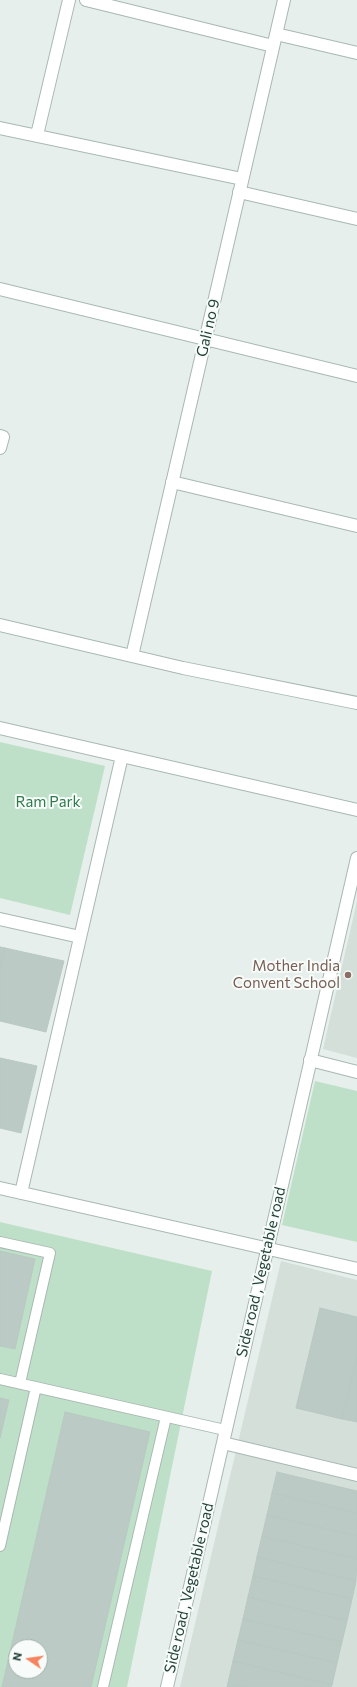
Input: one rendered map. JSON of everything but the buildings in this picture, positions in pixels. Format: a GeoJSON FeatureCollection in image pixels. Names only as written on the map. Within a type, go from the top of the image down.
{"type":"FeatureCollection","features":[{"type":"Feature","properties":{"kind":"street"},"geometry":{"type":"LineString","coordinates":[[37,135],[69,0]]}},
{"type":"Feature","properties":{"kind":"street"},"geometry":{"type":"LineString","coordinates":[[86,0],[273,46]]}},
{"type":"Feature","properties":{"kind":"street","name":"Gali no 9"},"geometry":{"type":"LineString","coordinates":[[132,656],[284,0]]}},
{"type":"Feature","properties":{"kind":"street"},"geometry":{"type":"LineString","coordinates":[[276,34],[357,54]]}},
{"type":"Feature","properties":{"kind":"street"},"geometry":{"type":"LineString","coordinates":[[0,128],[242,178]]}},
{"type":"Feature","properties":{"kind":"street"},"geometry":{"type":"LineString","coordinates":[[239,192],[357,219]]}},
{"type":"Feature","properties":{"kind":"street"},"geometry":{"type":"LineString","coordinates":[[0,289],[357,376]]}},
{"type":"Feature","properties":{"kind":"street"},"geometry":{"type":"LineString","coordinates":[[0,436],[3,437],[0,448]]}},
{"type":"Feature","properties":{"kind":"street"},"geometry":{"type":"LineString","coordinates":[[172,482],[357,526]]}},
{"type":"Feature","properties":{"kind":"street"},"geometry":{"type":"LineString","coordinates":[[0,625],[183,668],[357,703]]}},
{"type":"Feature","properties":{"kind":"street"},"geometry":{"type":"LineString","coordinates":[[0,728],[357,810]]}},
{"type":"Feature","properties":{"kind":"street"},"geometry":{"type":"LineString","coordinates":[[21,1193],[122,756]]}},
{"type":"Feature","properties":{"kind":"street","name":"Side road , Vegetable road"},"geometry":{"type":"LineString","coordinates":[[167,1687],[357,858]]}},
{"type":"Feature","properties":{"kind":"street"},"geometry":{"type":"LineString","coordinates":[[0,919],[80,937]]}},
{"type":"Feature","properties":{"kind":"street"},"geometry":{"type":"LineString","coordinates":[[310,1060],[357,1072]]}},
{"type":"Feature","properties":{"kind":"street"},"geometry":{"type":"LineString","coordinates":[[0,1188],[357,1269]]}},
{"type":"Feature","properties":{"kind":"street"},"geometry":{"type":"LineString","coordinates":[[223,1443],[357,1475]]}},
{"type":"Feature","properties":{"kind":"lane"},"geometry":{"type":"LineString","coordinates":[[0,1242],[50,1253],[20,1383]]}},
{"type":"Feature","properties":{"kind":"lane"},"geometry":{"type":"LineString","coordinates":[[0,1379],[225,1430]]}},
{"type":"Feature","properties":{"kind":"lane"},"geometry":{"type":"LineString","coordinates":[[0,1546],[36,1387]]}},
{"type":"Feature","properties":{"kind":"lane"},"geometry":{"type":"LineString","coordinates":[[103,1687],[166,1417]]}},
{"type":"Feature","properties":{"kind":"shaded area","name":"Mother India Convent School"},"geometry":{"type":"Polygon","coordinates":[[[357,901],[357,1058],[323,1049],[357,901]]]}},
{"type":"Feature","properties":{"kind":"shaded area"},"geometry":{"type":"Polygon","coordinates":[[[281,1261],[357,1280],[357,1687],[180,1687],[281,1261]]]}},
{"type":"Feature","properties":{"kind":"green space","name":"Ram Park"},"geometry":{"type":"Polygon","coordinates":[[[0,742],[105,766],[70,915],[0,898],[0,742]]]}},
{"type":"Feature","properties":{"kind":"green space"},"geometry":{"type":"Polygon","coordinates":[[[315,1081],[357,1091],[357,1242],[282,1225],[315,1081]]]}},
{"type":"Feature","properties":{"kind":"green space"},"geometry":{"type":"Polygon","coordinates":[[[0,1222],[212,1271],[127,1687],[0,1687],[0,1222]]]}},
{"type":"Feature","properties":{"kind":"place","name":"Mother India Convent School"},"geometry":{"type":"Point","coordinates":[348,975]}}]}
